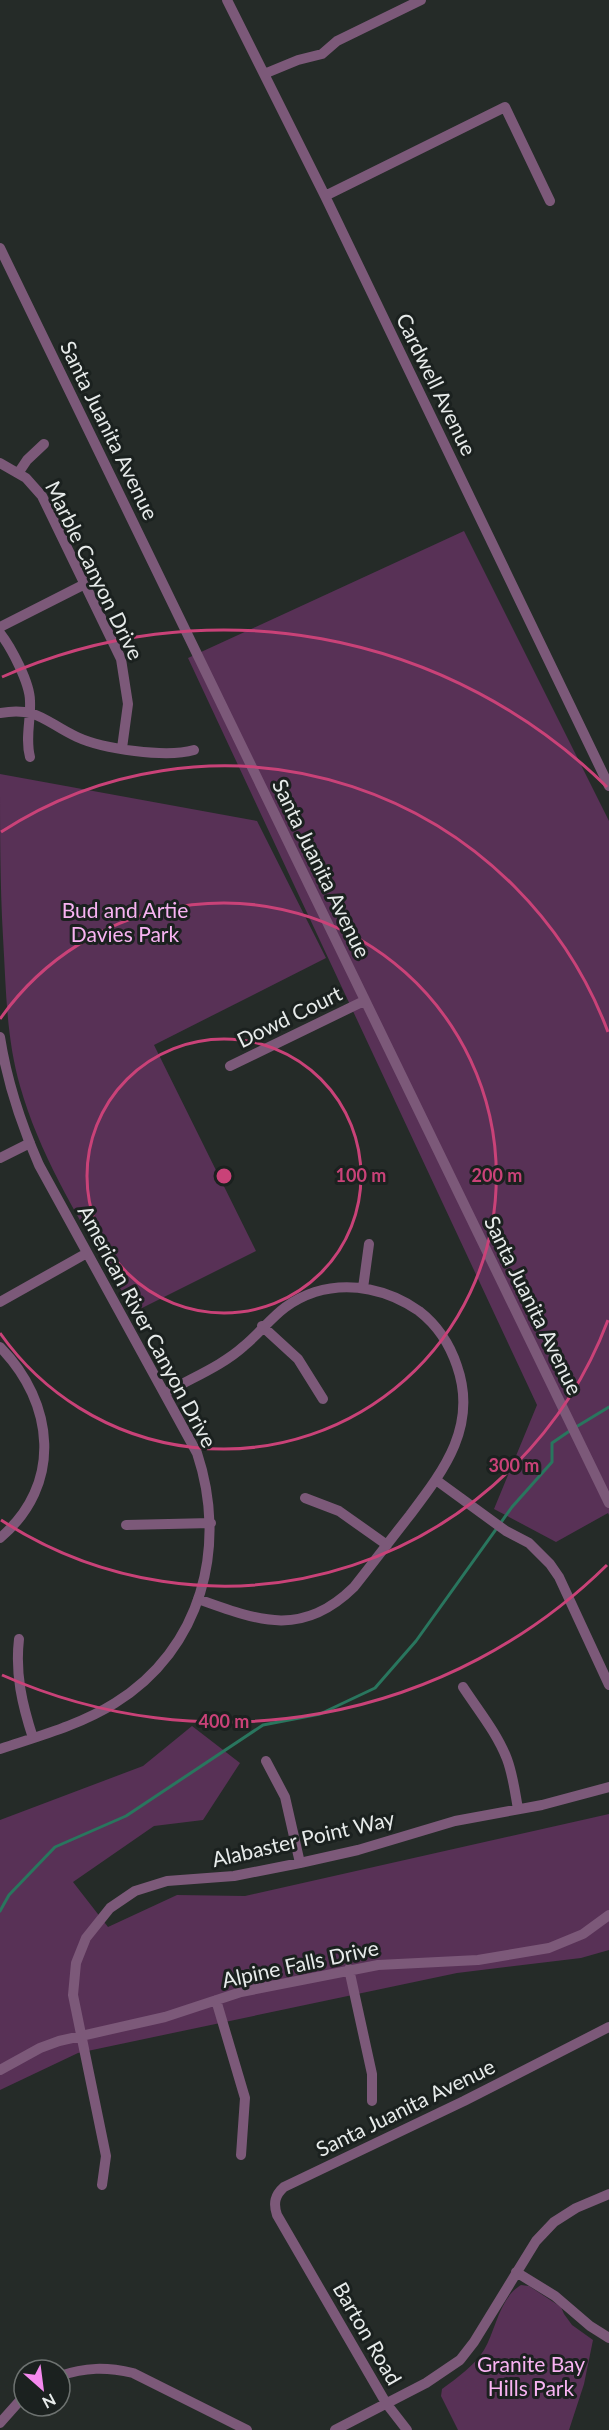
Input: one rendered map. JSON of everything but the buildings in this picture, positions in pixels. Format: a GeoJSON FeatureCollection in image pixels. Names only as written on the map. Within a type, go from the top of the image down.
{"type":"FeatureCollection","features":[{"type":"Feature","properties":{"kind":"street","name":"Cardwell Avenue"},"geometry":{"type":"LineString","coordinates":[[227,0],[325,196],[609,786]]}},
{"type":"Feature","properties":{"kind":"street"},"geometry":{"type":"LineString","coordinates":[[264,74],[298,60],[322,54],[337,41],[421,0]]}},
{"type":"Feature","properties":{"kind":"street"},"geometry":{"type":"LineString","coordinates":[[325,196],[505,107],[550,201]]}},
{"type":"Feature","properties":{"kind":"street","name":"Santa Juanita Avenue"},"geometry":{"type":"LineString","coordinates":[[0,248],[609,1503]]}},
{"type":"Feature","properties":{"kind":"street"},"geometry":{"type":"LineString","coordinates":[[19,472],[27,460],[44,444]]}},
{"type":"Feature","properties":{"kind":"street","name":"Marble Canyon Drive"},"geometry":{"type":"LineString","coordinates":[[0,464],[19,472],[42,496],[85,584],[124,672],[128,704],[122,747]]}},
{"type":"Feature","properties":{"kind":"street"},"geometry":{"type":"LineString","coordinates":[[0,627],[85,584]]}},
{"type":"Feature","properties":{"kind":"street"},"geometry":{"type":"LineString","coordinates":[[0,633],[28,688],[30,712],[27,732],[30,757]]}},
{"type":"Feature","properties":{"kind":"street"},"geometry":{"type":"LineString","coordinates":[[0,713],[30,712],[51,720],[78,737],[122,747],[170,755],[194,750]]}},
{"type":"Feature","properties":{"kind":"street","name":"Dowd Court"},"geometry":{"type":"LineString","coordinates":[[230,1065],[364,1001]]}},
{"type":"Feature","properties":{"kind":"street","name":"American River Canyon Drive"},"geometry":{"type":"LineString","coordinates":[[0,1037],[10,1084],[30,1143],[46,1179],[166,1393],[197,1453],[207,1488],[211,1523],[208,1564],[198,1599],[174,1647],[150,1675],[134,1689],[98,1713],[0,1749]]}},
{"type":"Feature","properties":{"kind":"street"},"geometry":{"type":"LineString","coordinates":[[0,1158],[30,1143]]}},
{"type":"Feature","properties":{"kind":"street"},"geometry":{"type":"LineString","coordinates":[[363,1288],[369,1244]]}},
{"type":"Feature","properties":{"kind":"street"},"geometry":{"type":"LineString","coordinates":[[0,1302],[87,1253]]}},
{"type":"Feature","properties":{"kind":"street"},"geometry":{"type":"LineString","coordinates":[[166,1393],[244,1347],[262,1326],[288,1305],[309,1294],[333,1288],[363,1288],[395,1297],[422,1314],[439,1331],[455,1359],[463,1389],[461,1421],[451,1456],[436,1480],[387,1545],[344,1597],[326,1609],[291,1620],[262,1620],[198,1599]]}},
{"type":"Feature","properties":{"kind":"street"},"geometry":{"type":"LineString","coordinates":[[262,1326],[298,1359],[322,1399]]}},
{"type":"Feature","properties":{"kind":"street"},"geometry":{"type":"LineString","coordinates":[[0,1347],[31,1387],[42,1418],[44,1444],[41,1470],[33,1494],[20,1517],[0,1538]]}},
{"type":"Feature","properties":{"kind":"street"},"geometry":{"type":"LineString","coordinates":[[436,1480],[506,1531],[529,1544],[550,1564],[559,1577],[609,1685]]}},
{"type":"Feature","properties":{"kind":"street"},"geometry":{"type":"LineString","coordinates":[[305,1498],[339,1511],[387,1545]]}},
{"type":"Feature","properties":{"kind":"street"},"geometry":{"type":"LineString","coordinates":[[126,1525],[211,1523]]}},
{"type":"Feature","properties":{"kind":"street"},"geometry":{"type":"LineString","coordinates":[[19,1639],[17,1668],[20,1694],[33,1738]]}},
{"type":"Feature","properties":{"kind":"street"},"geometry":{"type":"LineString","coordinates":[[464,1687],[507,1758],[518,1809]]}},
{"type":"Feature","properties":{"kind":"street"},"geometry":{"type":"LineString","coordinates":[[266,1761],[285,1797],[300,1863]]}},
{"type":"Feature","properties":{"kind":"street","name":"Alabaster Point Way"},"geometry":{"type":"LineString","coordinates":[[102,2185],[106,2156],[73,1995],[76,1963],[92,1928],[110,1908],[135,1891],[152,1884],[234,1876],[300,1863],[358,1850],[455,1821],[518,1809],[609,1787]]}},
{"type":"Feature","properties":{"kind":"street","name":"Alpine Falls Drive"},"geometry":{"type":"LineString","coordinates":[[0,2070],[40,2048],[80,2036],[165,2017],[216,2000],[350,1969],[378,1965],[442,1963],[514,1955],[563,1944],[583,1935],[609,1915]]}},
{"type":"Feature","properties":{"kind":"street"},"geometry":{"type":"LineString","coordinates":[[350,1969],[372,2074],[372,2101]]}},
{"type":"Feature","properties":{"kind":"street"},"geometry":{"type":"LineString","coordinates":[[216,2000],[245,2098],[242,2155]]}},
{"type":"Feature","properties":{"kind":"street","name":"Santa Juanita Avenue"},"geometry":{"type":"LineString","coordinates":[[299,2252],[274,2208],[276,2196],[284,2187],[464,2101],[609,2027]]}},
{"type":"Feature","properties":{"kind":"street"},"geometry":{"type":"LineString","coordinates":[[335,2430],[426,2383],[460,2360],[474,2342],[536,2241],[554,2222],[576,2208],[609,2194]]}},
{"type":"Feature","properties":{"kind":"street","name":"Barton Road"},"geometry":{"type":"LineString","coordinates":[[299,2252],[386,2403],[406,2430]]}},
{"type":"Feature","properties":{"kind":"street"},"geometry":{"type":"LineString","coordinates":[[516,2272],[555,2296],[590,2326],[609,2338]]}},
{"type":"Feature","properties":{"kind":"street"},"geometry":{"type":"LineString","coordinates":[[72,2373],[91,2369],[133,2373],[247,2430]]}},
{"type":"Feature","properties":{"kind":"street"},"geometry":{"type":"LineString","coordinates":[[0,2423],[12,2410]]}},
{"type":"Feature","properties":{"kind":"green space"},"geometry":{"type":"Polygon","coordinates":[[[464,531],[609,821],[609,1515],[608,1513],[556,1542],[494,1509],[537,1405],[188,658],[464,531]]]}},
{"type":"Feature","properties":{"kind":"green space","name":"Bud and Artie Davies Park"},"geometry":{"type":"Polygon","coordinates":[[[0,774],[257,821],[326,958],[154,1045],[256,1251],[134,1312],[55,1174],[30,1116],[15,1068],[7,1012],[2,917],[0,774]]]}},
{"type":"Feature","properties":{"kind":"green space"},"geometry":{"type":"Polygon","coordinates":[[[192,1726],[240,1763],[203,1820],[154,1826],[73,1882],[108,1927],[177,1895],[245,1896],[609,1814],[609,1950],[581,1958],[457,1973],[78,2053],[0,2090],[0,1820],[143,1766],[192,1726]]]}},
{"type":"Feature","properties":{"kind":"green space","name":"Granite Bay Hills Park"},"geometry":{"type":"Polygon","coordinates":[[[521,2285],[529,2286],[561,2307],[572,2325],[593,2340],[584,2384],[569,2430],[458,2430],[441,2396],[442,2389],[480,2356],[503,2306],[521,2285]]]}},
{"type":"Feature","properties":{"kind":"waterway"},"geometry":{"type":"LineString","coordinates":[[576,1427],[609,1407]]}},
{"type":"Feature","properties":{"kind":"waterway"},"geometry":{"type":"LineString","coordinates":[[0,1911],[9,1895],[55,1847],[126,1816],[263,1725],[320,1714],[375,1688],[416,1641],[512,1507],[552,1462],[552,1443],[571,1430]]}}]}
